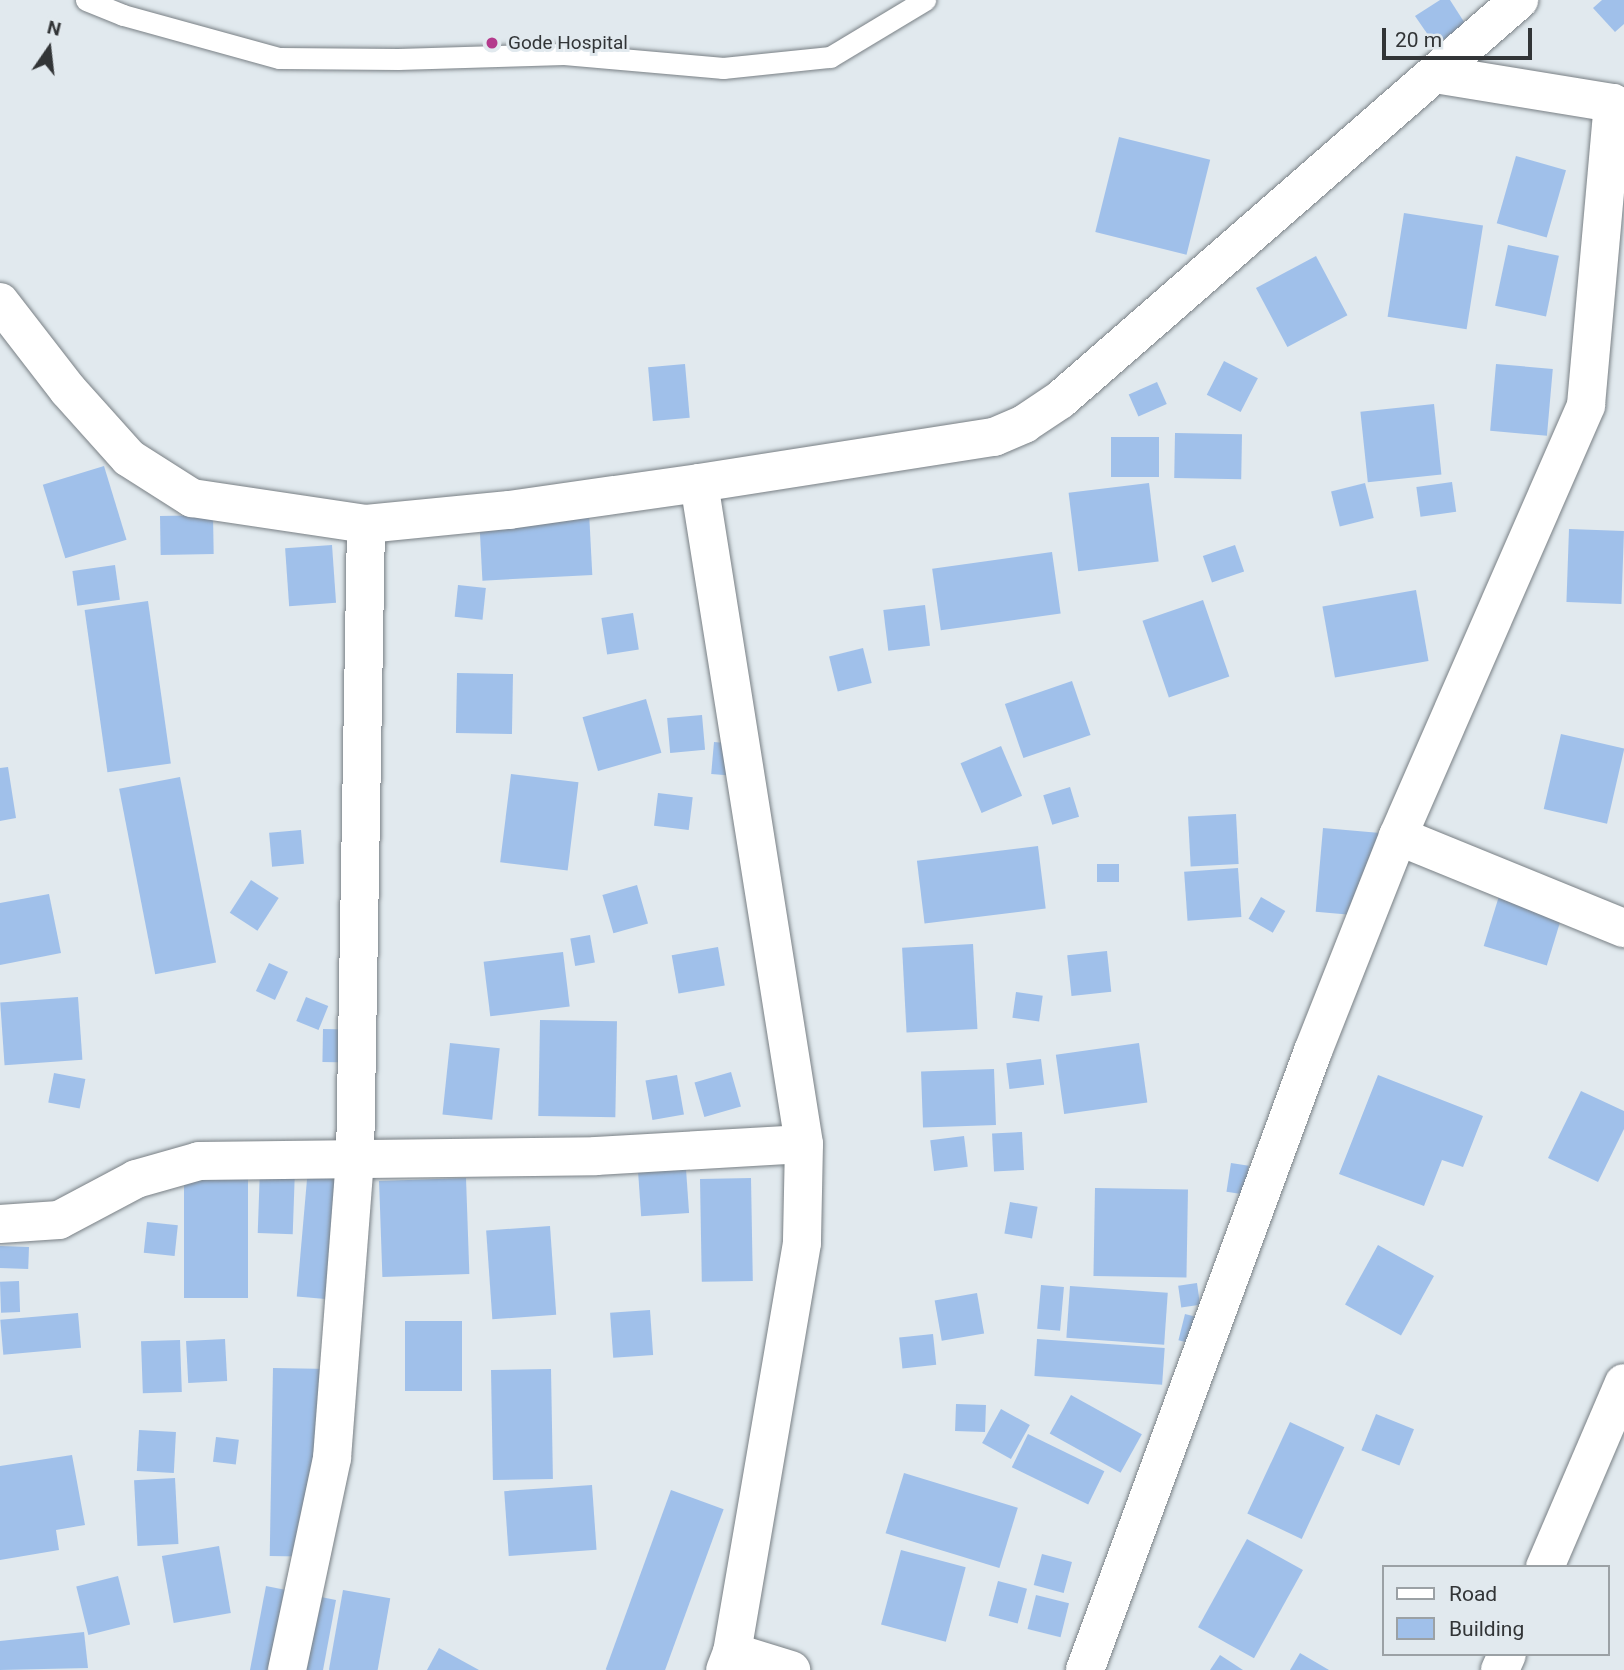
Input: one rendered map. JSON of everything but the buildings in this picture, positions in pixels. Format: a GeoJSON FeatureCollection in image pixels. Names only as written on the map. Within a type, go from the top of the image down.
{"type":"FeatureCollection","features":[{"type":"Feature","properties":{"kind":"street"},"geometry":{"type":"LineString","coordinates":[[0,302],[68,390],[128,458],[192,498],[366,524],[509,510],[994,437],[1024,424],[1060,400],[1519,0]]}},
{"type":"Feature","properties":{"kind":"street"},"geometry":{"type":"LineString","coordinates":[[1085,1670],[1313,1051],[1398,836],[1586,405],[1619,106],[1435,74]]}},
{"type":"Feature","properties":{"kind":"street"},"geometry":{"type":"LineString","coordinates":[[699,483],[804,1144],[802,1243],[729,1661],[791,1670]]}},
{"type":"Feature","properties":{"kind":"street"},"geometry":{"type":"LineString","coordinates":[[287,1670],[332,1458],[355,1161],[366,524]]}},
{"type":"Feature","properties":{"kind":"street"},"geometry":{"type":"LineString","coordinates":[[1398,836],[1624,928]]}},
{"type":"Feature","properties":{"kind":"street"},"geometry":{"type":"LineString","coordinates":[[0,1224],[59,1220],[136,1179],[200,1161],[596,1156],[804,1144]]}},
{"type":"Feature","properties":{"kind":"street"},"geometry":{"type":"LineString","coordinates":[[1546,1565],[1624,1383]]}},
{"type":"Feature","properties":{"kind":"lane"},"geometry":{"type":"LineString","coordinates":[[86,0],[123,15],[279,58],[398,59],[564,54],[723,68],[830,57],[925,0]]}},
{"type":"Feature","properties":{"kind":"place","name":"Gode Hospital"},"geometry":{"type":"Point","coordinates":[492,43]}}]}
